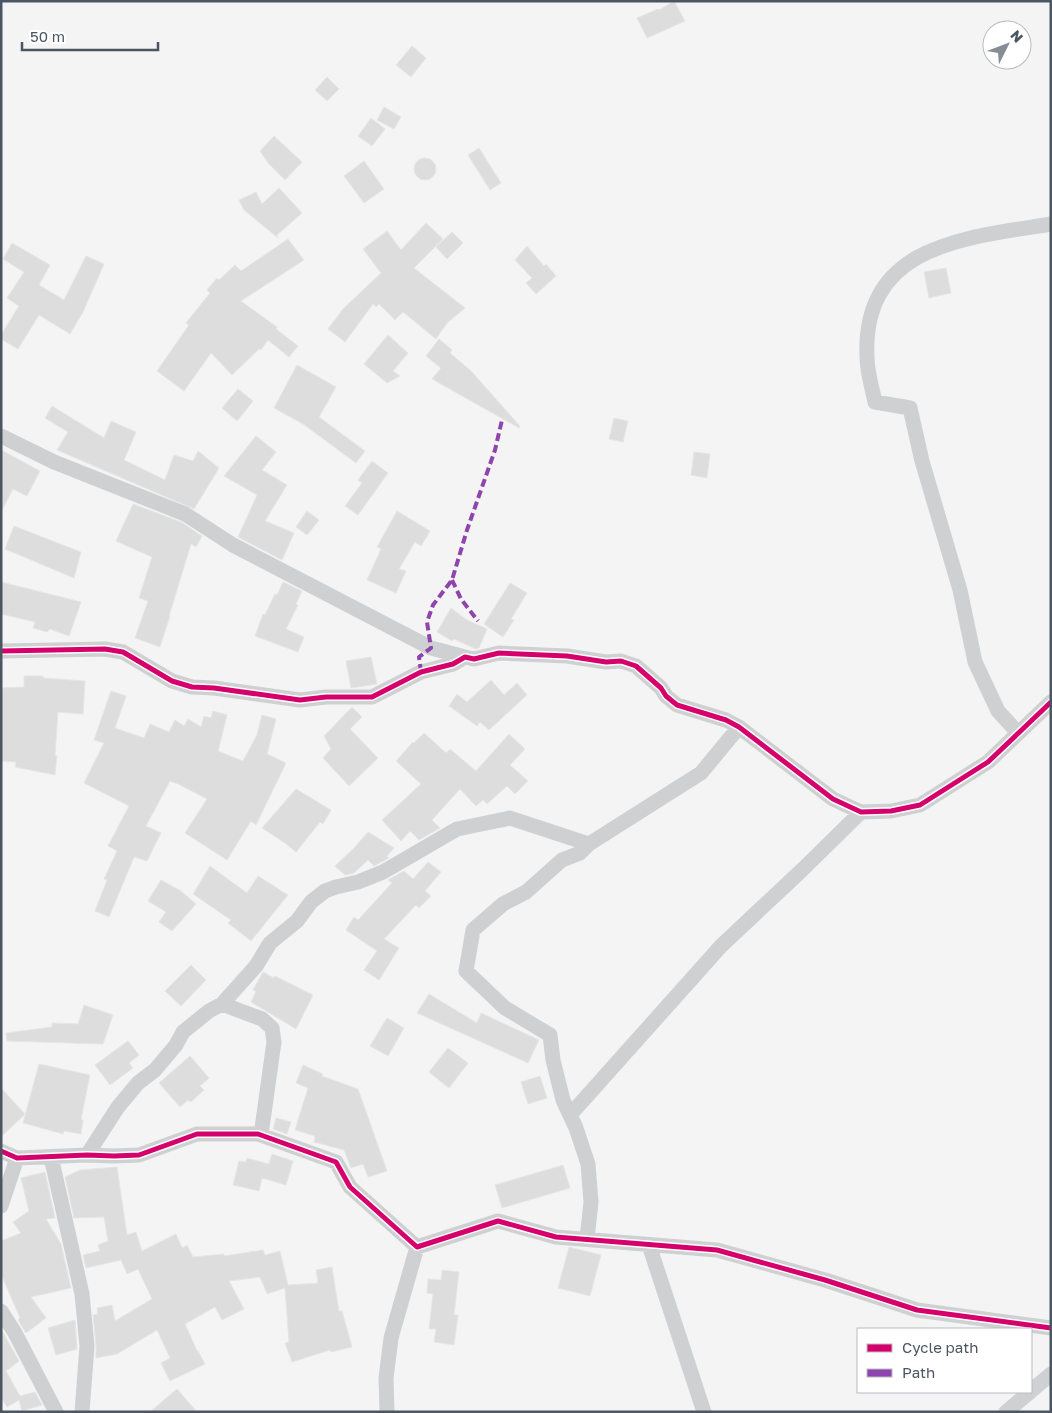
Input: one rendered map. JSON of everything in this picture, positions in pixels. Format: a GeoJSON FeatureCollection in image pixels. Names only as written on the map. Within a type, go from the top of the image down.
{"type":"FeatureCollection","features":[{"type":"Feature","properties":{"kind":"street"},"geometry":{"type":"LineString","coordinates":[[1018,732],[998,711],[975,662],[960,590],[922,461],[910,408],[875,402],[867,358],[868,326],[878,295],[893,274],[925,253],[952,242],[978,236],[1051,224]]}},
{"type":"Feature","properties":{"kind":"street"},"geometry":{"type":"LineString","coordinates":[[1,436],[54,462],[185,514],[233,545],[431,648],[474,659],[507,653],[567,656],[629,663],[636,666],[677,705],[726,720],[739,727],[833,799],[861,812],[891,811],[920,805],[988,762],[1051,702]]}},
{"type":"Feature","properties":{"kind":"street"},"geometry":{"type":"LineString","coordinates":[[1,651],[105,649],[122,652],[172,681],[192,687],[214,688],[300,700],[326,697],[372,697],[421,672],[453,664],[465,657]]}},
{"type":"Feature","properties":{"kind":"street"},"geometry":{"type":"LineString","coordinates":[[587,1240],[591,1202],[588,1164],[576,1128],[562,1100],[553,1060],[550,1035],[506,1008],[466,972],[473,930],[503,904],[526,892],[562,860],[580,853],[589,844],[701,773],[739,727]]}},
{"type":"Feature","properties":{"kind":"street"},"geometry":{"type":"LineString","coordinates":[[570,1115],[721,946],[861,812]]}},
{"type":"Feature","properties":{"kind":"street"},"geometry":{"type":"LineString","coordinates":[[87,1155],[118,1107],[138,1083],[155,1070],[176,1045],[183,1032],[209,1011],[222,1004],[256,966],[270,943],[297,921],[311,902],[324,891],[358,882],[383,872],[457,828],[510,818],[589,844]]}},
{"type":"Feature","properties":{"kind":"street"},"geometry":{"type":"LineString","coordinates":[[222,1004],[262,1019],[272,1028],[274,1042],[261,1135]]}},
{"type":"Feature","properties":{"kind":"street"},"geometry":{"type":"LineString","coordinates":[[1,1151],[17,1158],[138,1155],[197,1134],[261,1135],[336,1162],[350,1188],[417,1247]]}},
{"type":"Feature","properties":{"kind":"street"},"geometry":{"type":"LineString","coordinates":[[51,1156],[82,1294],[87,1346],[82,1412]]}},
{"type":"Feature","properties":{"kind":"street"},"geometry":{"type":"LineString","coordinates":[[1,1206],[17,1158]]}},
{"type":"Feature","properties":{"kind":"street"},"geometry":{"type":"LineString","coordinates":[[417,1247],[498,1221],[556,1237],[717,1250],[825,1280],[917,1310],[1051,1328]]}},
{"type":"Feature","properties":{"kind":"street"},"geometry":{"type":"LineString","coordinates":[[648,1245],[704,1412]]}},
{"type":"Feature","properties":{"kind":"street"},"geometry":{"type":"LineString","coordinates":[[387,1412],[386,1378],[391,1338],[417,1247]]}},
{"type":"Feature","properties":{"kind":"street"},"geometry":{"type":"LineString","coordinates":[[1,1311],[15,1332],[56,1412]]}},
{"type":"Feature","properties":{"kind":"street"},"geometry":{"type":"LineString","coordinates":[[1032,1389],[1051,1374]]}},
{"type":"Feature","properties":{"kind":"street"},"geometry":{"type":"LineString","coordinates":[[1012,1410],[1028,1393]]}},
{"type":"Feature","properties":{"kind":"building"},"geometry":{"type":"Polygon","coordinates":[[[674,1],[685,21],[647,38],[637,18],[659,10],[674,1]]]}},
{"type":"Feature","properties":{"kind":"building"},"geometry":{"type":"Polygon","coordinates":[[[412,46],[426,58],[411,77],[396,65],[412,46]]]}},
{"type":"Feature","properties":{"kind":"building"},"geometry":{"type":"Polygon","coordinates":[[[327,77],[339,89],[327,101],[315,90],[327,77]]]}},
{"type":"Feature","properties":{"kind":"building"},"geometry":{"type":"Polygon","coordinates":[[[384,107],[401,117],[394,129],[377,120],[384,107]]]}},
{"type":"Feature","properties":{"kind":"building"},"geometry":{"type":"Polygon","coordinates":[[[371,118],[385,129],[372,146],[358,136],[371,118]]]}},
{"type":"Feature","properties":{"kind":"building"},"geometry":{"type":"Polygon","coordinates":[[[274,136],[302,162],[285,180],[269,164],[260,151],[274,136]]]}},
{"type":"Feature","properties":{"kind":"building"},"geometry":{"type":"Polygon","coordinates":[[[479,148],[501,183],[490,190],[468,155],[479,148]]]}},
{"type":"Feature","properties":{"kind":"building"},"geometry":{"type":"Polygon","coordinates":[[[425,158],[433,161],[436,169],[433,177],[425,180],[417,177],[414,169],[417,161],[425,158]]]}},
{"type":"Feature","properties":{"kind":"building"},"geometry":{"type":"Polygon","coordinates":[[[364,161],[384,189],[364,203],[344,176],[364,161]]]}},
{"type":"Feature","properties":{"kind":"building"},"geometry":{"type":"Polygon","coordinates":[[[279,188],[302,213],[277,235],[278,238],[244,210],[239,200],[256,192],[262,204],[279,188]]]}},
{"type":"Feature","properties":{"kind":"building"},"geometry":{"type":"Polygon","coordinates":[[[426,223],[443,239],[414,268],[465,308],[447,323],[436,339],[403,312],[395,320],[379,304],[376,307],[373,304],[345,342],[328,329],[343,309],[381,273],[363,249],[387,231],[401,250],[426,223]]]}},
{"type":"Feature","properties":{"kind":"building"},"geometry":{"type":"Polygon","coordinates":[[[452,232],[463,243],[447,259],[436,247],[452,232]]]}},
{"type":"Feature","properties":{"kind":"building"},"geometry":{"type":"Polygon","coordinates":[[[288,239],[304,260],[241,301],[277,327],[276,329],[298,346],[289,357],[268,340],[261,350],[259,349],[232,375],[211,353],[184,391],[157,371],[189,325],[186,323],[210,293],[207,290],[217,278],[219,280],[235,265],[241,271],[288,239]]]}},
{"type":"Feature","properties":{"kind":"building"},"geometry":{"type":"Polygon","coordinates":[[[12,243],[50,265],[39,285],[64,300],[86,256],[104,264],[83,312],[70,334],[39,315],[18,349],[1,339],[1,335],[19,306],[7,298],[24,272],[3,259],[12,243]]]}},
{"type":"Feature","properties":{"kind":"building"},"geometry":{"type":"Polygon","coordinates":[[[527,246],[544,266],[546,264],[556,276],[536,294],[526,283],[532,278],[515,260],[527,246]]]}},
{"type":"Feature","properties":{"kind":"building"},"geometry":{"type":"Polygon","coordinates":[[[946,268],[951,293],[929,298],[924,272],[946,268]]]}},
{"type":"Feature","properties":{"kind":"building"},"geometry":{"type":"Polygon","coordinates":[[[388,335],[408,353],[393,371],[400,376],[387,383],[364,364],[388,335]]]}},
{"type":"Feature","properties":{"kind":"building"},"geometry":{"type":"Polygon","coordinates":[[[439,339],[452,350],[450,353],[471,371],[520,426],[519,428],[432,379],[441,368],[426,356],[439,339]]]}},
{"type":"Feature","properties":{"kind":"building"},"geometry":{"type":"Polygon","coordinates":[[[297,365],[336,387],[319,417],[365,451],[356,463],[303,424],[274,408],[297,365]]]}},
{"type":"Feature","properties":{"kind":"building"},"geometry":{"type":"Polygon","coordinates":[[[238,389],[253,401],[237,421],[222,408],[238,389]]]}},
{"type":"Feature","properties":{"kind":"building"},"geometry":{"type":"Polygon","coordinates":[[[52,406],[104,438],[111,421],[136,432],[124,460],[165,480],[174,455],[193,461],[198,451],[219,468],[194,509],[57,450],[68,432],[45,418],[52,406]]]}},
{"type":"Feature","properties":{"kind":"building"},"geometry":{"type":"Polygon","coordinates":[[[614,418],[628,421],[623,442],[609,439],[614,418]]]}},
{"type":"Feature","properties":{"kind":"building"},"geometry":{"type":"Polygon","coordinates":[[[256,436],[276,452],[262,470],[287,485],[265,521],[294,533],[282,560],[238,537],[257,495],[224,476],[256,436]]]}},
{"type":"Feature","properties":{"kind":"building"},"geometry":{"type":"Polygon","coordinates":[[[1,450],[40,471],[27,496],[13,489],[1,512],[1,450]]]}},
{"type":"Feature","properties":{"kind":"building"},"geometry":{"type":"Polygon","coordinates":[[[694,452],[710,454],[707,478],[691,475],[694,452]]]}},
{"type":"Feature","properties":{"kind":"building"},"geometry":{"type":"Polygon","coordinates":[[[372,461],[388,473],[358,515],[345,506],[362,483],[358,480],[372,461]]]}},
{"type":"Feature","properties":{"kind":"building"},"geometry":{"type":"Polygon","coordinates":[[[133,504],[181,522],[202,536],[196,547],[191,544],[160,647],[135,638],[148,601],[139,598],[152,557],[116,541],[133,504]]]}},
{"type":"Feature","properties":{"kind":"building"},"geometry":{"type":"Polygon","coordinates":[[[307,511],[319,520],[307,535],[296,527],[307,511]]]}},
{"type":"Feature","properties":{"kind":"building"},"geometry":{"type":"Polygon","coordinates":[[[397,511],[430,531],[421,546],[415,542],[399,569],[406,571],[396,593],[367,580],[381,549],[377,547],[397,511]]]}},
{"type":"Feature","properties":{"kind":"building"},"geometry":{"type":"Polygon","coordinates":[[[14,526],[81,552],[74,578],[5,549],[14,526]]]}},
{"type":"Feature","properties":{"kind":"building"},"geometry":{"type":"Polygon","coordinates":[[[1,582],[81,602],[69,636],[50,629],[47,632],[33,628],[35,622],[1,614],[1,582]]]}},
{"type":"Feature","properties":{"kind":"building"},"geometry":{"type":"Polygon","coordinates":[[[283,582],[302,591],[296,604],[298,605],[286,629],[304,637],[298,652],[255,636],[263,614],[265,615],[283,582]]]}},
{"type":"Feature","properties":{"kind":"building"},"geometry":{"type":"Polygon","coordinates":[[[510,583],[527,593],[511,619],[514,620],[503,637],[484,624],[510,583]]]}},
{"type":"Feature","properties":{"kind":"building"},"geometry":{"type":"Polygon","coordinates":[[[451,608],[467,620],[487,629],[479,648],[476,649],[454,639],[452,641],[437,632],[451,608]]]}},
{"type":"Feature","properties":{"kind":"building"},"geometry":{"type":"Polygon","coordinates":[[[371,657],[377,684],[351,688],[346,661],[371,657]]]}},
{"type":"Feature","properties":{"kind":"building"},"geometry":{"type":"Polygon","coordinates":[[[24,676],[43,676],[43,678],[85,681],[83,714],[58,712],[55,775],[15,767],[16,762],[1,761],[1,688],[24,687],[24,676]]]}},
{"type":"Feature","properties":{"kind":"building"},"geometry":{"type":"Polygon","coordinates":[[[491,680],[504,695],[517,683],[527,695],[489,730],[480,722],[477,726],[449,706],[457,694],[467,702],[491,680]]]}},
{"type":"Feature","properties":{"kind":"building"},"geometry":{"type":"Polygon","coordinates":[[[111,691],[126,696],[115,728],[144,738],[150,724],[169,732],[175,720],[184,726],[188,719],[201,727],[204,716],[211,718],[213,711],[227,715],[218,751],[243,761],[257,735],[262,715],[276,719],[267,754],[286,763],[256,825],[251,821],[227,860],[185,833],[207,799],[170,781],[146,826],[161,833],[147,861],[134,857],[109,917],[95,911],[107,880],[104,879],[117,851],[108,846],[129,806],[84,783],[104,743],[94,740],[111,691]]]}},
{"type":"Feature","properties":{"kind":"building"},"geometry":{"type":"Polygon","coordinates":[[[352,707],[362,717],[350,729],[378,758],[349,786],[323,758],[331,749],[324,736],[352,707]]]}},
{"type":"Feature","properties":{"kind":"building"},"geometry":{"type":"Polygon","coordinates":[[[424,733],[446,753],[450,749],[476,771],[509,734],[525,749],[510,765],[528,781],[515,794],[507,786],[487,804],[483,800],[476,806],[460,789],[432,820],[440,828],[419,840],[410,831],[401,841],[382,820],[421,784],[396,761],[424,733]]]}},
{"type":"Feature","properties":{"kind":"building"},"geometry":{"type":"Polygon","coordinates":[[[296,789],[331,810],[323,824],[320,822],[296,852],[262,828],[296,789]]]}},
{"type":"Feature","properties":{"kind":"building"},"geometry":{"type":"Polygon","coordinates":[[[368,832],[394,848],[387,856],[389,858],[374,866],[368,860],[354,873],[345,875],[335,866],[368,832]]]}},
{"type":"Feature","properties":{"kind":"building"},"geometry":{"type":"Polygon","coordinates":[[[428,862],[441,872],[425,891],[431,896],[419,908],[416,905],[384,939],[399,948],[379,980],[364,970],[377,951],[346,930],[354,917],[358,920],[392,883],[388,880],[404,871],[413,879],[428,862]]]}},
{"type":"Feature","properties":{"kind":"building"},"geometry":{"type":"Polygon","coordinates":[[[210,866],[247,893],[258,876],[288,895],[251,941],[228,923],[231,920],[193,894],[210,866]]]}},
{"type":"Feature","properties":{"kind":"building"},"geometry":{"type":"Polygon","coordinates":[[[161,880],[181,891],[196,904],[172,931],[159,922],[166,912],[148,901],[161,880]]]}},
{"type":"Feature","properties":{"kind":"building"},"geometry":{"type":"Polygon","coordinates":[[[191,965],[206,980],[181,1006],[165,991],[191,965]]]}},
{"type":"Feature","properties":{"kind":"building"},"geometry":{"type":"Polygon","coordinates":[[[263,972],[313,995],[296,1029],[251,1002],[256,991],[253,990],[263,972]]]}},
{"type":"Feature","properties":{"kind":"building"},"geometry":{"type":"Polygon","coordinates":[[[429,994],[477,1023],[481,1013],[539,1040],[528,1063],[417,1013],[429,994]]]}},
{"type":"Feature","properties":{"kind":"building"},"geometry":{"type":"Polygon","coordinates":[[[84,1005],[113,1015],[103,1044],[7,1041],[6,1033],[52,1027],[52,1023],[78,1024],[84,1005]]]}},
{"type":"Feature","properties":{"kind":"building"},"geometry":{"type":"Polygon","coordinates":[[[387,1018],[404,1028],[388,1056],[370,1046],[387,1018]]]}},
{"type":"Feature","properties":{"kind":"building"},"geometry":{"type":"Polygon","coordinates":[[[128,1041],[139,1055],[129,1063],[133,1068],[110,1085],[95,1065],[128,1041]]]}},
{"type":"Feature","properties":{"kind":"building"},"geometry":{"type":"Polygon","coordinates":[[[448,1048],[468,1063],[449,1088],[429,1072],[448,1048]]]}},
{"type":"Feature","properties":{"kind":"building"},"geometry":{"type":"Polygon","coordinates":[[[190,1056],[209,1078],[200,1086],[204,1090],[191,1102],[188,1100],[180,1107],[159,1083],[190,1056]]]}},
{"type":"Feature","properties":{"kind":"building"},"geometry":{"type":"Polygon","coordinates":[[[39,1064],[90,1075],[81,1119],[83,1120],[81,1134],[64,1131],[63,1134],[23,1123],[39,1064]]]}},
{"type":"Feature","properties":{"kind":"building"},"geometry":{"type":"Polygon","coordinates":[[[303,1065],[323,1074],[322,1076],[358,1089],[387,1171],[368,1177],[363,1164],[351,1168],[344,1150],[314,1142],[315,1136],[295,1130],[308,1088],[296,1083],[303,1065]]]}},
{"type":"Feature","properties":{"kind":"building"},"geometry":{"type":"Polygon","coordinates":[[[540,1076],[547,1098],[528,1104],[521,1082],[540,1076]]]}},
{"type":"Feature","properties":{"kind":"building"},"geometry":{"type":"Polygon","coordinates":[[[1,1088],[25,1114],[1,1137],[1,1088]]]}},
{"type":"Feature","properties":{"kind":"building"},"geometry":{"type":"Polygon","coordinates":[[[276,1118],[291,1122],[287,1134],[273,1129],[276,1118]]]}},
{"type":"Feature","properties":{"kind":"building"},"geometry":{"type":"Polygon","coordinates":[[[272,1154],[293,1161],[286,1185],[262,1178],[259,1191],[233,1185],[239,1161],[246,1162],[247,1158],[269,1164],[272,1154]]]}},
{"type":"Feature","properties":{"kind":"building"},"geometry":{"type":"Polygon","coordinates":[[[563,1165],[570,1188],[502,1208],[495,1185],[563,1165]]]}},
{"type":"Feature","properties":{"kind":"building"},"geometry":{"type":"Polygon","coordinates":[[[117,1167],[127,1235],[136,1232],[142,1251],[176,1234],[182,1248],[187,1245],[193,1257],[224,1254],[224,1256],[263,1250],[265,1255],[280,1251],[288,1285],[318,1283],[316,1270],[332,1267],[339,1311],[342,1311],[352,1347],[331,1352],[330,1350],[292,1362],[285,1343],[289,1342],[285,1288],[267,1294],[260,1277],[229,1281],[244,1309],[222,1320],[215,1307],[185,1324],[205,1364],[170,1381],[161,1363],[170,1358],[157,1330],[117,1354],[96,1358],[93,1315],[98,1314],[97,1308],[112,1305],[115,1321],[152,1299],[138,1269],[127,1274],[121,1260],[86,1268],[83,1255],[100,1251],[98,1245],[108,1241],[104,1217],[74,1218],[65,1177],[80,1170],[117,1167]]]}},
{"type":"Feature","properties":{"kind":"building"},"geometry":{"type":"Polygon","coordinates":[[[45,1172],[55,1218],[46,1219],[61,1244],[71,1288],[31,1297],[46,1318],[26,1333],[18,1320],[20,1318],[1,1274],[1,1241],[21,1233],[13,1222],[29,1211],[21,1178],[45,1172]]]}},
{"type":"Feature","properties":{"kind":"building"},"geometry":{"type":"Polygon","coordinates":[[[569,1247],[601,1255],[590,1296],[558,1288],[569,1247]]]}},
{"type":"Feature","properties":{"kind":"building"},"geometry":{"type":"Polygon","coordinates":[[[442,1270],[459,1272],[454,1315],[458,1315],[454,1345],[434,1342],[436,1329],[429,1329],[433,1294],[427,1293],[428,1279],[441,1280],[442,1270]]]}},
{"type":"Feature","properties":{"kind":"building"},"geometry":{"type":"Polygon","coordinates":[[[75,1320],[77,1349],[56,1355],[48,1328],[75,1320]]]}},
{"type":"Feature","properties":{"kind":"building"},"geometry":{"type":"Polygon","coordinates":[[[1,1329],[19,1361],[6,1371],[20,1396],[35,1392],[42,1405],[22,1411],[19,1400],[7,1407],[1,1397],[1,1329]]]}},
{"type":"Feature","properties":{"kind":"building"},"geometry":{"type":"Polygon","coordinates":[[[177,1389],[197,1412],[150,1412],[177,1389]]]}},
{"type":"Feature","properties":{"kind":"marked path"},"geometry":{"type":"LineString","coordinates":[[421,672],[419,657],[431,648],[427,622],[433,605],[452,580],[495,450],[502,420]]}},
{"type":"Feature","properties":{"kind":"marked path"},"geometry":{"type":"LineString","coordinates":[[452,580],[461,599],[478,621]]}},
{"type":"Feature","properties":{"kind":"cycle path"},"geometry":{"type":"LineString","coordinates":[[1,651],[105,649],[123,652],[172,681],[192,687],[214,688],[300,700],[326,697],[372,697],[421,672],[453,664],[465,657],[474,659],[499,653],[567,656],[606,662],[621,661],[636,666],[677,705],[726,720],[739,727],[833,799],[861,812],[891,811],[920,805],[988,762],[1051,702]]}},
{"type":"Feature","properties":{"kind":"cycle path"},"geometry":{"type":"LineString","coordinates":[[1,1151],[17,1158],[139,1155],[197,1134],[258,1134],[336,1162],[350,1187],[417,1247],[498,1221],[556,1237],[717,1250],[825,1280],[917,1310],[1051,1328]]}}]}
